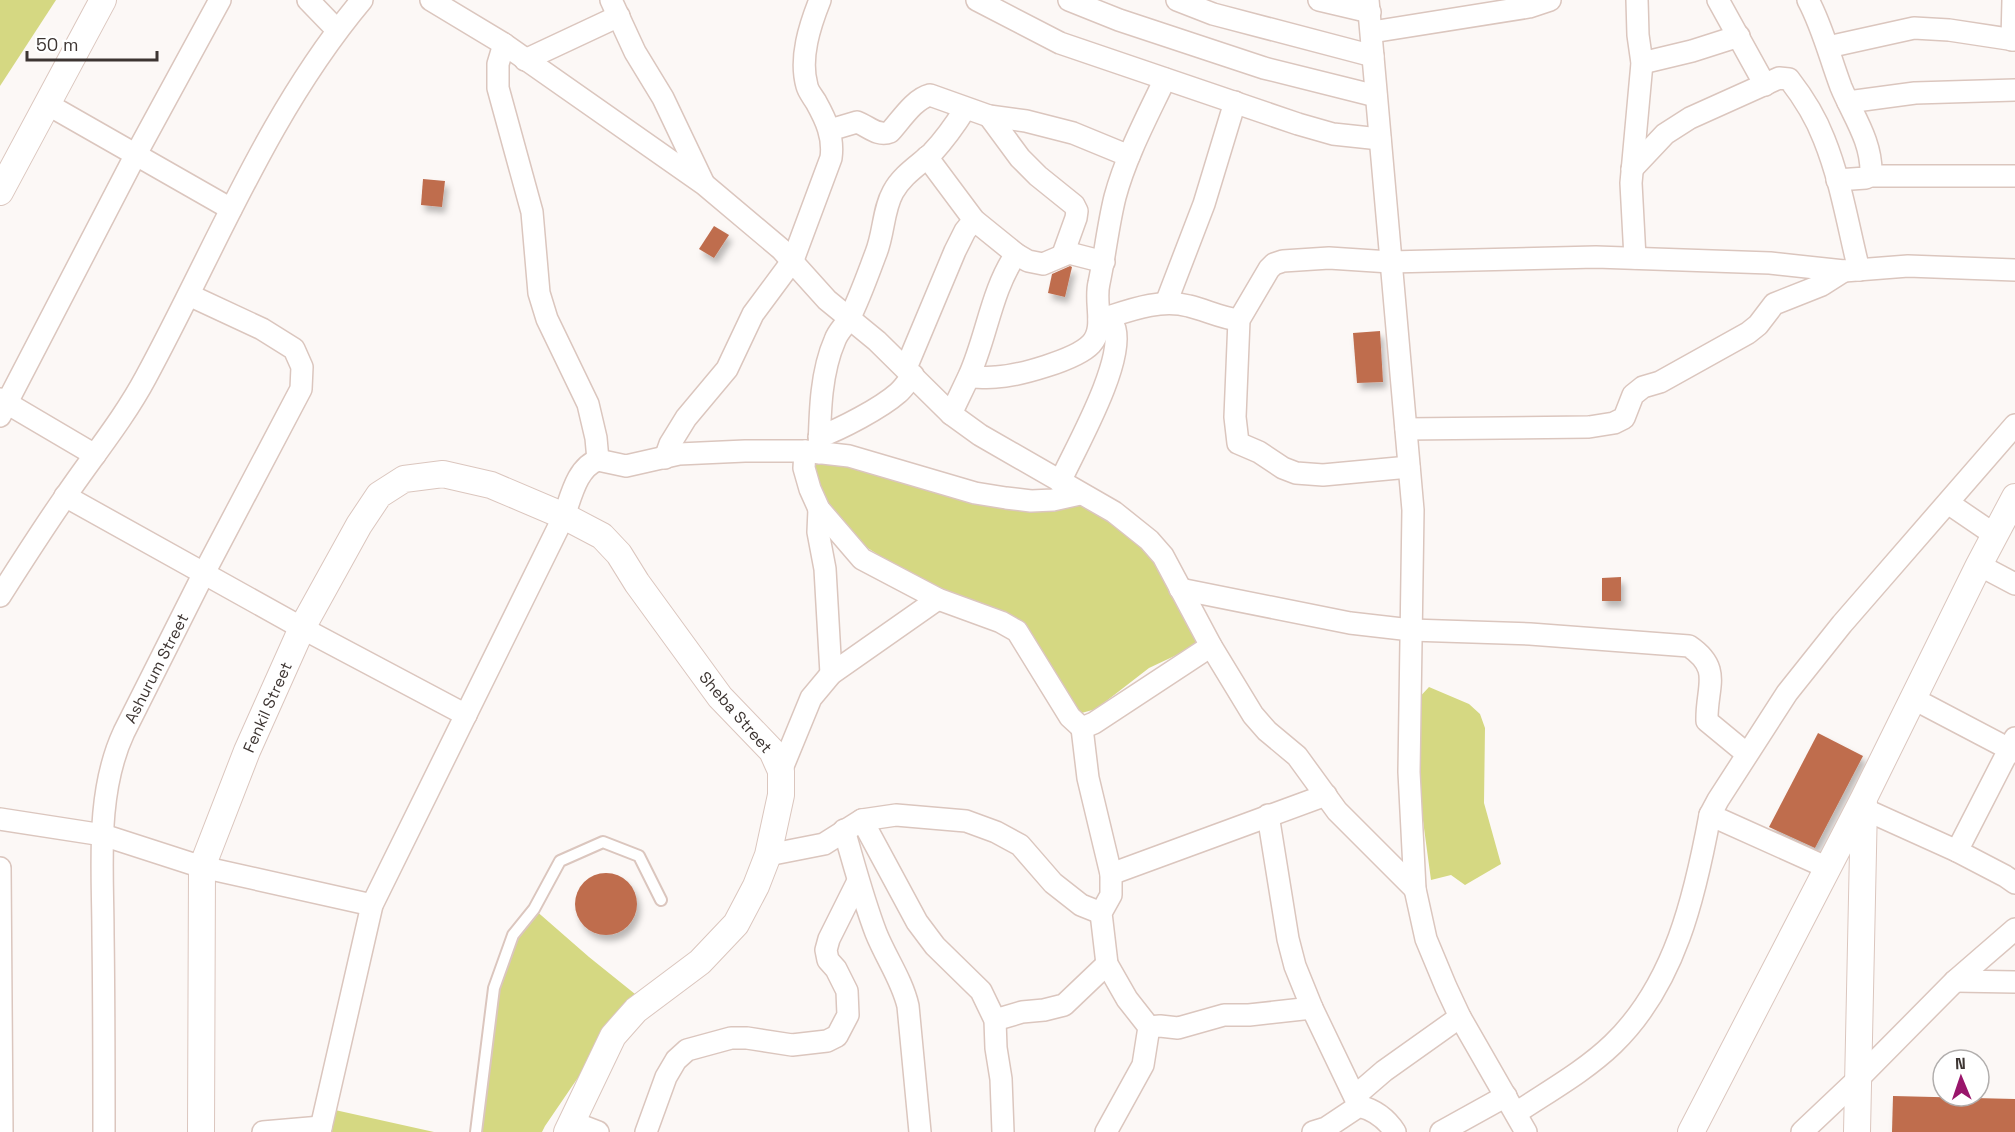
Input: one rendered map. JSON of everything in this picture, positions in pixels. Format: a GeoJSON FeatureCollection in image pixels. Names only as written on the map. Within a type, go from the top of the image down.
{"type":"FeatureCollection","features":[{"type":"Feature","properties":{"kind":"street"},"geometry":{"type":"LineString","coordinates":[[0,192],[103,0]]}},
{"type":"Feature","properties":{"kind":"street"},"geometry":{"type":"LineString","coordinates":[[95,455],[2,406],[220,0]]}},
{"type":"Feature","properties":{"kind":"street"},"geometry":{"type":"LineString","coordinates":[[308,0],[337,30]]}},
{"type":"Feature","properties":{"kind":"street"},"geometry":{"type":"LineString","coordinates":[[0,596],[144,380],[231,209],[288,104],[337,30],[362,0]]}},
{"type":"Feature","properties":{"kind":"street"},"geometry":{"type":"LineString","coordinates":[[431,0],[504,45],[705,185],[793,260],[827,300],[910,372],[951,414],[980,435],[1114,512],[1149,540],[1163,556],[1211,646],[1253,715],[1297,756],[1353,828],[1415,889]]}},
{"type":"Feature","properties":{"kind":"street"},"geometry":{"type":"LineString","coordinates":[[665,458],[670,444],[686,418],[726,369],[753,314],[793,260],[831,159],[833,145],[830,130],[807,86],[804,60],[806,45],[820,0]]}},
{"type":"Feature","properties":{"kind":"street"},"geometry":{"type":"LineString","coordinates":[[977,0],[1060,43],[1333,134],[1380,139]]}},
{"type":"Feature","properties":{"kind":"street"},"geometry":{"type":"LineString","coordinates":[[1069,0],[1119,20],[1264,68],[1376,96]]}},
{"type":"Feature","properties":{"kind":"street"},"geometry":{"type":"LineString","coordinates":[[1177,0],[1213,14],[1373,56]]}},
{"type":"Feature","properties":{"kind":"street"},"geometry":{"type":"LineString","coordinates":[[1319,0],[1370,15],[1528,7],[1550,0]]}},
{"type":"Feature","properties":{"kind":"street"},"geometry":{"type":"LineString","coordinates":[[1635,258],[1632,169],[1642,63],[1637,0]]}},
{"type":"Feature","properties":{"kind":"street"},"geometry":{"type":"LineString","coordinates":[[1718,0],[1765,85]]}},
{"type":"Feature","properties":{"kind":"street"},"geometry":{"type":"LineString","coordinates":[[1808,0],[1848,102],[1864,135],[1871,162],[1869,176]]}},
{"type":"Feature","properties":{"kind":"street"},"geometry":{"type":"LineString","coordinates":[[1828,47],[1914,28],[1949,30],[2014,40],[2013,0]]}},
{"type":"Feature","properties":{"kind":"street"},"geometry":{"type":"LineString","coordinates":[[525,60],[615,8],[636,52],[663,98],[705,185]]}},
{"type":"Feature","properties":{"kind":"street"},"geometry":{"type":"LineString","coordinates":[[1370,15],[1413,510],[1408,772],[1415,889],[1426,939],[1460,1017],[1526,1132]]}},
{"type":"Feature","properties":{"kind":"street"},"geometry":{"type":"LineString","coordinates":[[1642,63],[1692,51],[1739,36]]}},
{"type":"Feature","properties":{"kind":"street"},"geometry":{"type":"LineString","coordinates":[[504,45],[498,64],[498,88],[532,212],[539,293],[547,319],[588,404],[596,438],[598,460]]}},
{"type":"Feature","properties":{"kind":"street"},"geometry":{"type":"LineString","coordinates":[[1632,169],[1665,134],[1690,118],[1779,78],[1789,79],[1817,122],[1824,139],[1837,180],[1851,270]]}},
{"type":"Feature","properties":{"kind":"street"},"geometry":{"type":"LineString","coordinates":[[1060,482],[1099,403],[1114,354],[1115,328],[1103,318],[1096,291],[1104,262],[1116,196],[1129,156],[1165,79]]}},
{"type":"Feature","properties":{"kind":"street"},"geometry":{"type":"LineString","coordinates":[[1848,102],[1915,93],[2015,90]]}},
{"type":"Feature","properties":{"kind":"street"},"geometry":{"type":"LineString","coordinates":[[830,130],[857,122],[879,134],[885,134],[925,96],[930,95],[989,116],[1026,121],[1073,133],[1129,156]]}},
{"type":"Feature","properties":{"kind":"street"},"geometry":{"type":"LineString","coordinates":[[1166,303],[1204,204],[1235,102]]}},
{"type":"Feature","properties":{"kind":"street"},"geometry":{"type":"LineString","coordinates":[[47,104],[231,209]]}},
{"type":"Feature","properties":{"kind":"street"},"geometry":{"type":"LineString","coordinates":[[965,109],[950,133],[903,178],[893,192],[882,236],[850,319],[836,338],[830,356],[814,447],[804,468],[819,509],[862,559],[938,599],[1001,622],[1017,631],[1070,717],[1082,728],[1088,778],[1111,873],[1111,895],[1101,913],[1107,964],[1127,999],[1149,1027],[1143,1065],[1106,1132]]}},
{"type":"Feature","properties":{"kind":"street"},"geometry":{"type":"LineString","coordinates":[[989,116],[1020,158],[1074,205],[1077,211],[1076,218],[1063,254]]}},
{"type":"Feature","properties":{"kind":"street"},"geometry":{"type":"LineString","coordinates":[[927,157],[974,220],[1016,254],[1028,261],[1043,264],[1069,253],[1104,262]]}},
{"type":"Feature","properties":{"kind":"street"},"geometry":{"type":"LineString","coordinates":[[1837,180],[1869,176],[2015,176]]}},
{"type":"Feature","properties":{"kind":"street"},"geometry":{"type":"LineString","coordinates":[[814,447],[837,430],[899,393],[910,372],[960,241],[974,220]]}},
{"type":"Feature","properties":{"kind":"street"},"geometry":{"type":"LineString","coordinates":[[951,414],[969,376],[997,290],[1016,254]]}},
{"type":"Feature","properties":{"kind":"street"},"geometry":{"type":"LineString","coordinates":[[1409,467],[1323,475],[1296,473],[1238,443],[1235,417],[1239,320],[1274,264],[1292,260],[1329,258],[1390,262],[1596,257],[1770,263],[1851,270],[1908,266],[2015,270]]}},
{"type":"Feature","properties":{"kind":"street"},"geometry":{"type":"LineString","coordinates":[[1406,429],[1589,426],[1614,423],[1624,418],[1633,396],[1643,387],[1660,382],[1748,333],[1758,325],[1774,304],[1822,285],[1851,270]]}},
{"type":"Feature","properties":{"kind":"street","name":"Ashurum Street"},"geometry":{"type":"LineString","coordinates":[[104,1132],[103,835],[109,773],[116,750],[204,573],[301,388],[302,367],[294,349],[262,329],[189,295]]}},
{"type":"Feature","properties":{"kind":"street"},"geometry":{"type":"LineString","coordinates":[[1103,318],[1166,303],[1191,306],[1239,320]]}},
{"type":"Feature","properties":{"kind":"street"},"geometry":{"type":"LineString","coordinates":[[969,376],[997,377],[1043,367],[1070,357],[1089,346],[1096,337],[1103,318]]}},
{"type":"Feature","properties":{"kind":"street"},"geometry":{"type":"LineString","coordinates":[[1441,1132],[1463,1127],[1511,1104],[1588,1064],[1615,1043],[1653,993],[1677,946],[1694,895],[1710,815],[1747,754],[1787,693],[1842,624],[2015,425]]}},
{"type":"Feature","properties":{"kind":"street"},"geometry":{"type":"LineString","coordinates":[[263,1132],[321,1129],[372,905],[564,516],[579,478],[587,466],[598,460],[626,466],[679,454],[814,447],[975,493],[1042,500],[1080,494]]}},
{"type":"Feature","properties":{"kind":"street","name":"Fenkil Street"},"geometry":{"type":"LineString","coordinates":[[201,1132],[202,867],[247,751],[302,628],[359,525],[379,495],[404,479],[443,474],[491,485],[564,516],[602,536]]}},
{"type":"Feature","properties":{"kind":"street"},"geometry":{"type":"LineString","coordinates":[[65,496],[302,628],[466,715]]}},
{"type":"Feature","properties":{"kind":"street"},"geometry":{"type":"LineString","coordinates":[[1691,1132],[1864,803],[1979,565],[2015,496]]}},
{"type":"Feature","properties":{"kind":"street"},"geometry":{"type":"LineString","coordinates":[[1948,503],[1995,535]]}},
{"type":"Feature","properties":{"kind":"street"},"geometry":{"type":"LineString","coordinates":[[819,509],[818,532],[825,569],[831,674]]}},
{"type":"Feature","properties":{"kind":"street","name":"Sheba Street"},"geometry":{"type":"LineString","coordinates":[[570,1127],[613,1036],[636,1010],[700,962],[736,924],[756,886],[768,855],[781,795],[781,771],[772,751],[720,697],[637,583],[619,554],[602,536]]}},
{"type":"Feature","properties":{"kind":"street"},"geometry":{"type":"LineString","coordinates":[[1979,565],[2015,584]]}},
{"type":"Feature","properties":{"kind":"street"},"geometry":{"type":"LineString","coordinates":[[1180,589],[1350,623],[1412,630],[1530,634],[1689,646],[1702,654],[1710,670],[1712,684],[1707,705],[1707,721],[1747,754]]}},
{"type":"Feature","properties":{"kind":"street"},"geometry":{"type":"LineString","coordinates":[[781,771],[812,698],[831,674],[938,599]]}},
{"type":"Feature","properties":{"kind":"street"},"geometry":{"type":"LineString","coordinates":[[1082,728],[1094,723],[1211,646]]}},
{"type":"Feature","properties":{"kind":"street"},"geometry":{"type":"LineString","coordinates":[[1914,699],[2013,746],[1957,851]]}},
{"type":"Feature","properties":{"kind":"street"},"geometry":{"type":"LineString","coordinates":[[1111,873],[1326,795]]}},
{"type":"Feature","properties":{"kind":"street"},"geometry":{"type":"LineString","coordinates":[[1864,803],[2015,883]]}},
{"type":"Feature","properties":{"kind":"street"},"geometry":{"type":"LineString","coordinates":[[1857,1132],[1864,803]]}},
{"type":"Feature","properties":{"kind":"street"},"geometry":{"type":"LineString","coordinates":[[768,855],[824,844],[853,825],[896,815],[966,821],[996,832],[1020,845],[1053,883],[1081,905],[1101,913]]}},
{"type":"Feature","properties":{"kind":"street"},"geometry":{"type":"LineString","coordinates":[[1268,815],[1288,939],[1295,966],[1312,1008],[1357,1101],[1379,1114],[1395,1132]]}},
{"type":"Feature","properties":{"kind":"street"},"geometry":{"type":"LineString","coordinates":[[1710,815],[1828,868]]}},
{"type":"Feature","properties":{"kind":"street"},"geometry":{"type":"LineString","coordinates":[[0,819],[103,835],[202,867],[372,905]]}},
{"type":"Feature","properties":{"kind":"street"},"geometry":{"type":"LineString","coordinates":[[853,825],[858,881],[877,935],[904,991],[908,1006],[920,1132]]}},
{"type":"Feature","properties":{"kind":"street"},"geometry":{"type":"LineString","coordinates":[[853,825],[935,946],[981,991],[995,1020],[996,1048],[1001,1078],[1002,1132]]}},
{"type":"Feature","properties":{"kind":"street"},"geometry":{"type":"LineString","coordinates":[[0,868],[2,1132]]}},
{"type":"Feature","properties":{"kind":"street"},"geometry":{"type":"LineString","coordinates":[[646,1132],[666,1077],[676,1059],[687,1050],[730,1038],[792,1044],[827,1041],[837,1036],[848,1015],[847,991],[836,969],[828,960],[826,950],[829,939],[858,881]]}},
{"type":"Feature","properties":{"kind":"street"},"geometry":{"type":"LineString","coordinates":[[1802,1132],[1955,981],[2015,930]]}},
{"type":"Feature","properties":{"kind":"street"},"geometry":{"type":"LineString","coordinates":[[995,1020],[1022,1012],[1064,1005],[1107,964]]}},
{"type":"Feature","properties":{"kind":"street"},"geometry":{"type":"LineString","coordinates":[[1955,981],[2015,982]]}},
{"type":"Feature","properties":{"kind":"street"},"geometry":{"type":"LineString","coordinates":[[1149,1027],[1178,1028],[1224,1015],[1249,1015],[1312,1008]]}},
{"type":"Feature","properties":{"kind":"street"},"geometry":{"type":"LineString","coordinates":[[1312,1132],[1326,1128],[1357,1101],[1384,1071],[1460,1017]]}},
{"type":"Feature","properties":{"kind":"street"},"geometry":{"type":"LineString","coordinates":[[570,1127],[598,1132]]}},
{"type":"Feature","properties":{"kind":"lane"},"geometry":{"type":"LineString","coordinates":[[476,1132],[494,988],[513,935],[534,909],[560,861],[603,842],[639,856],[661,900]]}},
{"type":"Feature","properties":{"kind":"green space"},"geometry":{"type":"Polygon","coordinates":[[[0,0],[56,0],[0,86],[0,0]]]}},
{"type":"Feature","properties":{"kind":"green space"},"geometry":{"type":"Polygon","coordinates":[[[812,452],[980,493],[1103,507],[1155,547],[1202,643],[1149,668],[1096,709],[1078,714],[1018,619],[928,587],[860,543],[825,502],[812,476],[812,452]]]}},
{"type":"Feature","properties":{"kind":"green space"},"geometry":{"type":"Polygon","coordinates":[[[1429,687],[1469,704],[1480,714],[1485,728],[1484,803],[1501,864],[1465,885],[1451,875],[1431,880],[1417,776],[1415,702],[1429,687]]]}},
{"type":"Feature","properties":{"kind":"green space"},"geometry":{"type":"Polygon","coordinates":[[[534,909],[635,994],[542,1132],[476,1132],[494,988],[513,935],[534,909]]]}},
{"type":"Feature","properties":{"kind":"green space"},"geometry":{"type":"Polygon","coordinates":[[[335,1110],[434,1132],[331,1132],[335,1110]]]}},
{"type":"Feature","properties":{"kind":"building"},"geometry":{"type":"Polygon","coordinates":[[[423,179],[445,181],[442,207],[421,205],[423,179]]]}},
{"type":"Feature","properties":{"kind":"building"},"geometry":{"type":"Polygon","coordinates":[[[714,226],[729,235],[714,258],[699,249],[714,226]]]}},
{"type":"Feature","properties":{"kind":"building"},"geometry":{"type":"Polygon","coordinates":[[[1072,267],[1065,297],[1048,293],[1052,274],[1072,267]]]}},
{"type":"Feature","properties":{"kind":"building"},"geometry":{"type":"Polygon","coordinates":[[[1380,331],[1383,382],[1357,383],[1353,333],[1380,331]]]}},
{"type":"Feature","properties":{"kind":"building"},"geometry":{"type":"Polygon","coordinates":[[[1621,577],[1621,601],[1602,601],[1602,578],[1621,577]]]}},
{"type":"Feature","properties":{"kind":"building"},"geometry":{"type":"Polygon","coordinates":[[[1818,733],[1863,756],[1815,848],[1769,827],[1818,733]]]}},
{"type":"Feature","properties":{"kind":"building"},"geometry":{"type":"Polygon","coordinates":[[[606,873],[618,875],[628,882],[635,892],[637,904],[635,916],[628,926],[618,933],[606,935],[594,933],[584,926],[577,916],[575,904],[577,892],[584,882],[594,875],[606,873]]]}},
{"type":"Feature","properties":{"kind":"building"},"geometry":{"type":"Polygon","coordinates":[[[1893,1096],[1931,1097],[1931,1108],[1991,1108],[1991,1098],[2015,1099],[2015,1132],[1892,1132],[1893,1096]]]}}]}
